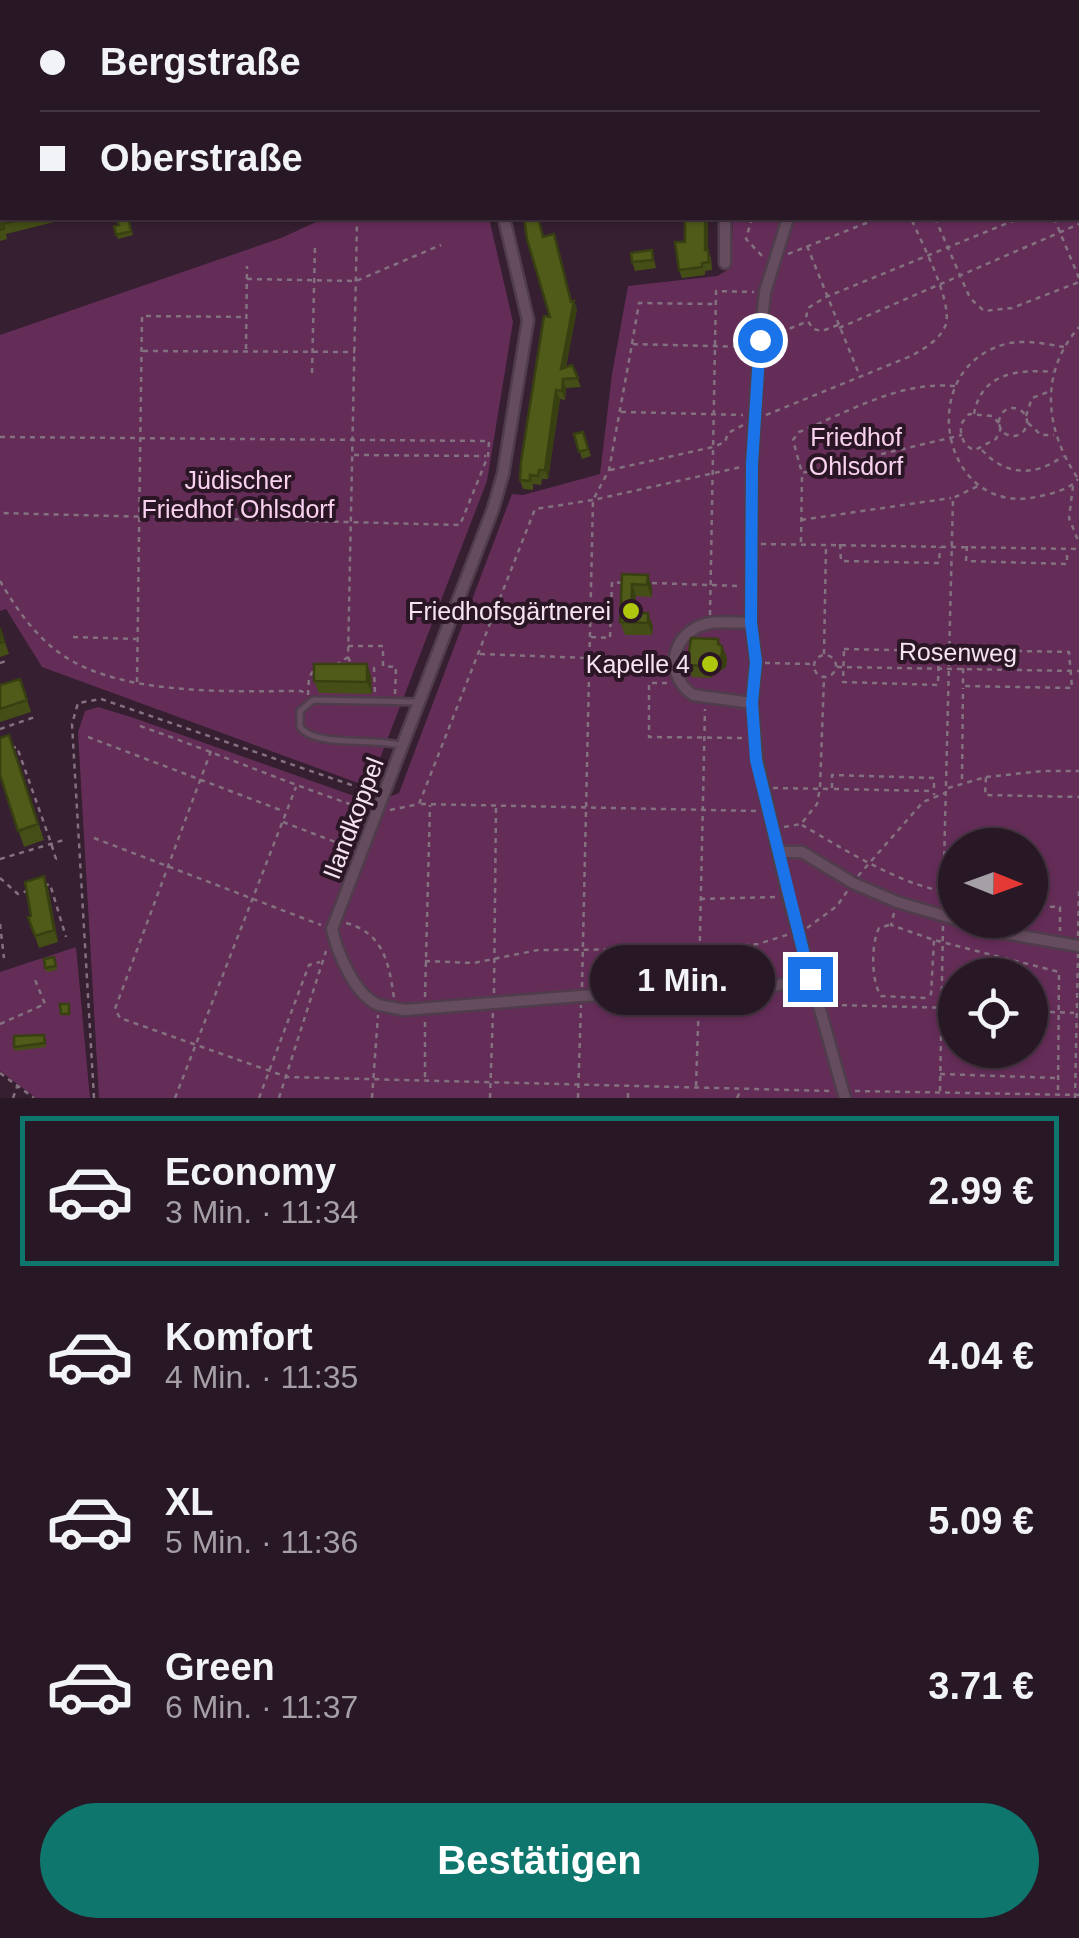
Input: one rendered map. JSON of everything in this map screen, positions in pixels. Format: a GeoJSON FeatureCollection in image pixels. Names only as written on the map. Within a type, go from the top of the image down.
{"type":"FeatureCollection","features":[{"type":"Feature","properties":{"kind":"street","name":"Ilandkoppel"},"geometry":{"type":"LineString","coordinates":[[334,929],[496,499],[528,320],[504,220]]}},
{"type":"Feature","properties":{"kind":"street"},"geometry":{"type":"LineString","coordinates":[[724,263],[726,220]]}},
{"type":"Feature","properties":{"kind":"street"},"geometry":{"type":"LineString","coordinates":[[787,220],[769,260],[759,344],[752,464],[751,622],[756,662],[752,703],[764,788],[788,896],[844,1095]]}},
{"type":"Feature","properties":{"kind":"street"},"geometry":{"type":"LineString","coordinates":[[751,622],[710,623],[684,637],[675,649],[673,662],[681,683],[693,695],[752,703]]}},
{"type":"Feature","properties":{"kind":"street"},"geometry":{"type":"LineString","coordinates":[[779,852],[802,852],[853,883],[896,902],[938,914]]}},
{"type":"Feature","properties":{"kind":"street"},"geometry":{"type":"LineString","coordinates":[[334,929],[337,953],[367,998],[396,1008],[425,1010],[582,996],[762,988],[810,979]]}},
{"type":"Feature","properties":{"kind":"street"},"geometry":{"type":"LineString","coordinates":[[1035,938],[1078,946]]}},
{"type":"Feature","properties":{"kind":"lane"},"geometry":{"type":"LineString","coordinates":[[402,746],[387,741],[310,737],[302,731],[299,716],[311,697],[419,702]]}},
{"type":"Feature","properties":{"kind":"path"},"geometry":{"type":"LineString","coordinates":[[751,220],[746,239],[769,260],[874,220]]}},
{"type":"Feature","properties":{"kind":"path"},"geometry":{"type":"LineString","coordinates":[[609,470],[713,447],[754,418],[930,346],[946,326],[947,306],[912,220]]}},
{"type":"Feature","properties":{"kind":"path"},"geometry":{"type":"LineString","coordinates":[[937,220],[970,298],[992,312],[1012,308],[1079,280],[1055,220]]}},
{"type":"Feature","properties":{"kind":"path"},"geometry":{"type":"LineString","coordinates":[[1015,220],[826,296],[810,305],[807,322],[818,331],[839,326],[1079,224]]}},
{"type":"Feature","properties":{"kind":"path"},"geometry":{"type":"LineString","coordinates":[[358,223],[348,657],[352,664],[374,668],[374,701]]}},
{"type":"Feature","properties":{"kind":"path"},"geometry":{"type":"LineString","coordinates":[[247,280],[356,281],[441,245]]}},
{"type":"Feature","properties":{"kind":"path"},"geometry":{"type":"LineString","coordinates":[[312,373],[315,246]]}},
{"type":"Feature","properties":{"kind":"path"},"geometry":{"type":"LineString","coordinates":[[807,246],[860,377]]}},
{"type":"Feature","properties":{"kind":"path"},"geometry":{"type":"LineString","coordinates":[[246,351],[247,266]]}},
{"type":"Feature","properties":{"kind":"path"},"geometry":{"type":"LineString","coordinates":[[710,623],[716,291],[766,292]]}},
{"type":"Feature","properties":{"kind":"path"},"geometry":{"type":"LineString","coordinates":[[578,1098],[593,500],[609,470],[639,304],[716,304]]}},
{"type":"Feature","properties":{"kind":"path"},"geometry":{"type":"LineString","coordinates":[[137,682],[142,316],[246,318]]}},
{"type":"Feature","properties":{"kind":"path"},"geometry":{"type":"LineString","coordinates":[[632,344],[759,344],[807,322]]}},
{"type":"Feature","properties":{"kind":"path"},"geometry":{"type":"LineString","coordinates":[[751,544],[1079,546],[1069,518],[1074,485],[1079,479],[1055,435],[1050,392],[1064,348],[1079,327]]}},
{"type":"Feature","properties":{"kind":"path"},"geometry":{"type":"LineString","coordinates":[[1064,348],[1030,342],[994,348],[965,370],[949,403],[949,438],[955,456],[980,485],[1014,498],[1032,498],[1074,485]]}},
{"type":"Feature","properties":{"kind":"path"},"geometry":{"type":"LineString","coordinates":[[142,350],[354,352]]}},
{"type":"Feature","properties":{"kind":"path"},"geometry":{"type":"LineString","coordinates":[[974,414],[982,392],[997,378],[1014,372],[1054,372]]}},
{"type":"Feature","properties":{"kind":"path"},"geometry":{"type":"LineString","coordinates":[[800,544],[802,473],[793,440],[800,432],[906,388],[955,386]]}},
{"type":"Feature","properties":{"kind":"path"},"geometry":{"type":"LineString","coordinates":[[1050,392],[1032,398],[1027,419],[1024,430],[1016,436],[1007,434],[1000,426],[992,416],[974,414],[964,418],[962,435],[971,450],[980,448],[999,436],[1000,426],[1002,415],[1012,408],[1020,410],[1027,419],[1042,435],[1055,435]]}},
{"type":"Feature","properties":{"kind":"path"},"geometry":{"type":"LineString","coordinates":[[620,412],[754,418]]}},
{"type":"Feature","properties":{"kind":"path"},"geometry":{"type":"LineString","coordinates":[[802,473],[962,435]]}},
{"type":"Feature","properties":{"kind":"path"},"geometry":{"type":"LineString","coordinates":[[0,437],[488,441],[488,456],[460,524],[0,512]]}},
{"type":"Feature","properties":{"kind":"path"},"geometry":{"type":"LineString","coordinates":[[980,448],[1000,466],[1026,472],[1064,456]]}},
{"type":"Feature","properties":{"kind":"path"},"geometry":{"type":"LineString","coordinates":[[352,455],[488,456]]}},
{"type":"Feature","properties":{"kind":"path"},"geometry":{"type":"LineString","coordinates":[[419,804],[535,509],[752,464]]}},
{"type":"Feature","properties":{"kind":"path"},"geometry":{"type":"LineString","coordinates":[[801,520],[953,498],[980,485]]}},
{"type":"Feature","properties":{"kind":"path"},"geometry":{"type":"LineString","coordinates":[[945,828],[953,498]]}},
{"type":"Feature","properties":{"kind":"path"},"geometry":{"type":"LineString","coordinates":[[824,654],[826,544]]}},
{"type":"Feature","properties":{"kind":"path"},"geometry":{"type":"LineString","coordinates":[[840,544],[841,561],[939,562],[940,546]]}},
{"type":"Feature","properties":{"kind":"path"},"geometry":{"type":"LineString","coordinates":[[967,546],[966,561],[1067,564],[1066,548]]}},
{"type":"Feature","properties":{"kind":"path"},"geometry":{"type":"LineString","coordinates":[[0,581],[26,620],[53,649],[100,674],[137,682],[228,691],[301,692],[311,697]]}},
{"type":"Feature","properties":{"kind":"path"},"geometry":{"type":"LineString","coordinates":[[590,637],[610,638],[612,582],[632,583]]}},
{"type":"Feature","properties":{"kind":"path"},"geometry":{"type":"LineString","coordinates":[[652,584],[752,587]]}},
{"type":"Feature","properties":{"kind":"path"},"geometry":{"type":"LineString","coordinates":[[73,638],[138,638]]}},
{"type":"Feature","properties":{"kind":"path"},"geometry":{"type":"LineString","coordinates":[[348,646],[384,646],[383,666],[396,667],[395,701]]}},
{"type":"Feature","properties":{"kind":"path"},"geometry":{"type":"LineString","coordinates":[[844,648],[939,651],[938,685],[843,682],[844,666],[844,648]]}},
{"type":"Feature","properties":{"kind":"path"},"geometry":{"type":"LineString","coordinates":[[962,783],[963,654],[967,650],[1069,652],[1072,688],[963,686]]}},
{"type":"Feature","properties":{"kind":"path"},"geometry":{"type":"LineString","coordinates":[[478,654],[673,662]]}},
{"type":"Feature","properties":{"kind":"path"},"geometry":{"type":"LineString","coordinates":[[824,654],[832,656],[837,666],[834,673],[824,677],[814,664],[824,654]]}},
{"type":"Feature","properties":{"kind":"path"},"geometry":{"type":"LineString","coordinates":[[332,666],[348,657]]}},
{"type":"Feature","properties":{"kind":"path"},"geometry":{"type":"LineString","coordinates":[[0,663],[6,661]]}},
{"type":"Feature","properties":{"kind":"path"},"geometry":{"type":"LineString","coordinates":[[756,662],[814,664]]}},
{"type":"Feature","properties":{"kind":"path","name":"Rosenweg"},"geometry":{"type":"LineString","coordinates":[[837,666],[1079,672]]}},
{"type":"Feature","properties":{"kind":"path"},"geometry":{"type":"LineString","coordinates":[[311,697],[309,677],[313,670],[322,667]]}},
{"type":"Feature","properties":{"kind":"path"},"geometry":{"type":"LineString","coordinates":[[773,830],[801,824],[817,804],[824,677]]}},
{"type":"Feature","properties":{"kind":"path"},"geometry":{"type":"LineString","coordinates":[[681,683],[649,683],[649,737],[755,738]]}},
{"type":"Feature","properties":{"kind":"path"},"geometry":{"type":"LineString","coordinates":[[696,1088],[705,698]]}},
{"type":"Feature","properties":{"kind":"path"},"geometry":{"type":"LineString","coordinates":[[94,1098],[72,724],[78,703],[101,699],[382,796]]}},
{"type":"Feature","properties":{"kind":"path"},"geometry":{"type":"LineString","coordinates":[[0,729],[35,717]]}},
{"type":"Feature","properties":{"kind":"path"},"geometry":{"type":"LineString","coordinates":[[140,726],[376,813],[419,804],[769,811]]}},
{"type":"Feature","properties":{"kind":"path"},"geometry":{"type":"LineString","coordinates":[[88,737],[285,812]]}},
{"type":"Feature","properties":{"kind":"path"},"geometry":{"type":"LineString","coordinates":[[0,752],[16,747],[56,859],[52,861]]}},
{"type":"Feature","properties":{"kind":"path"},"geometry":{"type":"LineString","coordinates":[[210,750],[115,1010],[120,1018],[287,1077],[781,1089],[844,1095],[940,1091],[1076,1096],[1079,888]]}},
{"type":"Feature","properties":{"kind":"path"},"geometry":{"type":"LineString","coordinates":[[426,962],[494,961],[538,950],[699,950],[758,944],[816,924],[837,906],[868,862],[934,794],[986,777],[1079,771]]}},
{"type":"Feature","properties":{"kind":"path"},"geometry":{"type":"LineString","coordinates":[[832,789],[832,775],[934,778],[934,794]]}},
{"type":"Feature","properties":{"kind":"path"},"geometry":{"type":"LineString","coordinates":[[986,777],[985,795],[1079,797]]}},
{"type":"Feature","properties":{"kind":"path"},"geometry":{"type":"LineString","coordinates":[[175,1098],[296,786]]}},
{"type":"Feature","properties":{"kind":"path"},"geometry":{"type":"LineString","coordinates":[[764,788],[934,794]]}},
{"type":"Feature","properties":{"kind":"path"},"geometry":{"type":"LineString","coordinates":[[425,1080],[430,804]]}},
{"type":"Feature","properties":{"kind":"path"},"geometry":{"type":"LineString","coordinates":[[490,1098],[496,805]]}},
{"type":"Feature","properties":{"kind":"path"},"geometry":{"type":"LineString","coordinates":[[281,821],[361,852]]}},
{"type":"Feature","properties":{"kind":"path"},"geometry":{"type":"LineString","coordinates":[[801,824],[868,862],[938,890]]}},
{"type":"Feature","properties":{"kind":"path"},"geometry":{"type":"LineString","coordinates":[[94,838],[334,929],[360,927],[376,937],[386,956],[396,1008]]}},
{"type":"Feature","properties":{"kind":"path"},"geometry":{"type":"LineString","coordinates":[[0,860],[64,840]]}},
{"type":"Feature","properties":{"kind":"path"},"geometry":{"type":"LineString","coordinates":[[0,878],[18,894],[50,884],[66,937]]}},
{"type":"Feature","properties":{"kind":"path"},"geometry":{"type":"LineString","coordinates":[[700,899],[788,896]]}},
{"type":"Feature","properties":{"kind":"path"},"geometry":{"type":"LineString","coordinates":[[890,925],[896,902]]}},
{"type":"Feature","properties":{"kind":"path"},"geometry":{"type":"LineString","coordinates":[[1048,907],[1060,907],[1060,942]]}},
{"type":"Feature","properties":{"kind":"path"},"geometry":{"type":"LineString","coordinates":[[0,924],[4,958]]}},
{"type":"Feature","properties":{"kind":"path"},"geometry":{"type":"LineString","coordinates":[[934,940],[931,994],[924,998],[881,996],[876,988],[874,937],[879,928],[890,925],[1059,972],[1058,1094]]}},
{"type":"Feature","properties":{"kind":"path"},"geometry":{"type":"LineString","coordinates":[[279,1098],[334,929]]}},
{"type":"Feature","properties":{"kind":"path"},"geometry":{"type":"LineString","coordinates":[[942,958],[944,938]]}},
{"type":"Feature","properties":{"kind":"path"},"geometry":{"type":"LineString","coordinates":[[259,1098],[308,965],[321,962]]}},
{"type":"Feature","properties":{"kind":"path"},"geometry":{"type":"LineString","coordinates":[[0,1024],[44,1004],[35,980]]}},
{"type":"Feature","properties":{"kind":"path"},"geometry":{"type":"LineString","coordinates":[[372,1098],[378,1004]]}},
{"type":"Feature","properties":{"kind":"path"},"geometry":{"type":"LineString","coordinates":[[817,1004],[938,1008]]}},
{"type":"Feature","properties":{"kind":"path"},"geometry":{"type":"LineString","coordinates":[[1048,1013],[1076,1013]]}},
{"type":"Feature","properties":{"kind":"path"},"geometry":{"type":"LineString","coordinates":[[940,1068],[940,1091]]}},
{"type":"Feature","properties":{"kind":"path"},"geometry":{"type":"LineString","coordinates":[[0,1073],[34,1098]]}},
{"type":"Feature","properties":{"kind":"path"},"geometry":{"type":"LineString","coordinates":[[940,1074],[1058,1078]]}},
{"type":"Feature","properties":{"kind":"path"},"geometry":{"type":"LineString","coordinates":[[13,1098],[18,1086]]}},
{"type":"Feature","properties":{"kind":"path"},"geometry":{"type":"LineString","coordinates":[[628,1087],[628,1098]]}},
{"type":"Feature","properties":{"kind":"path"},"geometry":{"type":"LineString","coordinates":[[737,1098],[742,1089]]}},
{"type":"Feature","properties":{"kind":"path"},"geometry":{"type":"LineString","coordinates":[[776,1098],[781,1089]]}},
{"type":"Feature","properties":{"kind":"path"},"geometry":{"type":"LineString","coordinates":[[794,1090],[794,1098]]}},
{"type":"Feature","properties":{"kind":"green space","name":"Jüdischer Friedhof Ohlsdorf"},"geometry":{"type":"Polygon","coordinates":[[[321,220],[489,220],[513,322],[487,481],[369,787],[42,667],[6,609],[0,611],[0,335],[281,238],[321,220]]]}},
{"type":"Feature","properties":{"kind":"green space","name":"Friedhof Ohlsdorf"},"geometry":{"type":"Polygon","coordinates":[[[733,220],[1079,220],[1079,1098],[99,1098],[78,732],[85,711],[98,707],[134,718],[374,803],[399,793],[512,494],[523,495],[600,474],[628,286],[717,276],[731,268],[733,220]]]}},
{"type":"Feature","properties":{"kind":"green space"},"geometry":{"type":"Polygon","coordinates":[[[76,947],[90,1098],[36,1098],[0,1071],[0,972],[76,947]]]}},
{"type":"Feature","properties":{"kind":"building"},"geometry":{"type":"Polygon","coordinates":[[[117,220],[128,220],[131,231],[116,235],[114,226],[119,225],[117,220]]]}},
{"type":"Feature","properties":{"kind":"building"},"geometry":{"type":"Polygon","coordinates":[[[524,220],[539,220],[543,237],[554,234],[571,302],[574,301],[561,369],[572,365],[578,378],[563,379],[562,391],[556,390],[545,470],[539,470],[538,476],[530,475],[530,481],[520,480],[521,462],[544,316],[550,317],[524,220]]]}},
{"type":"Feature","properties":{"kind":"building"},"geometry":{"type":"Polygon","coordinates":[[[685,220],[705,220],[709,262],[702,263],[702,267],[679,270],[675,242],[685,242],[685,220]]]}},
{"type":"Feature","properties":{"kind":"building"},"geometry":{"type":"Polygon","coordinates":[[[652,250],[653,260],[632,262],[631,253],[652,250]]]}},
{"type":"Feature","properties":{"kind":"building"},"geometry":{"type":"Polygon","coordinates":[[[583,432],[588,449],[579,452],[574,434],[583,432]]]}},
{"type":"Feature","properties":{"kind":"building"},"geometry":{"type":"Polygon","coordinates":[[[622,574],[648,575],[647,585],[632,584],[631,613],[648,613],[648,623],[620,622],[622,574]]]}},
{"type":"Feature","properties":{"kind":"building"},"geometry":{"type":"Polygon","coordinates":[[[691,638],[718,639],[722,655],[706,666],[687,665],[691,638]]]}},
{"type":"Feature","properties":{"kind":"building"},"geometry":{"type":"Polygon","coordinates":[[[314,664],[367,664],[367,682],[314,681],[314,664]]]}},
{"type":"Feature","properties":{"kind":"building"},"geometry":{"type":"Polygon","coordinates":[[[20,679],[27,700],[0,709],[0,685],[20,679]]]}},
{"type":"Feature","properties":{"kind":"building"},"geometry":{"type":"Polygon","coordinates":[[[9,735],[38,824],[18,831],[0,775],[0,738],[9,735]]]}},
{"type":"Feature","properties":{"kind":"building"},"geometry":{"type":"Polygon","coordinates":[[[44,876],[54,930],[35,936],[28,917],[31,916],[25,882],[44,876]]]}},
{"type":"Feature","properties":{"kind":"building"},"geometry":{"type":"Polygon","coordinates":[[[54,957],[56,966],[45,968],[44,959],[54,957]]]}},
{"type":"Feature","properties":{"kind":"building"},"geometry":{"type":"Polygon","coordinates":[[[60,1004],[69,1004],[69,1014],[61,1014],[60,1004]]]}},
{"type":"Feature","properties":{"kind":"building"},"geometry":{"type":"Polygon","coordinates":[[[44,1035],[45,1043],[14,1047],[14,1036],[44,1035]]]}},
{"type":"Feature","properties":{"kind":"place","name":"Friedhofsgärtnerei"},"geometry":{"type":"Point","coordinates":[631,611]}},
{"type":"Feature","properties":{"kind":"place","name":"Kapelle 4"},"geometry":{"type":"Point","coordinates":[710,664]}},
{"type":"Feature","properties":{"kind":"route"},"geometry":{"type":"LineString","coordinates":[[760,340],[752,464],[751,622],[756,652],[752,703],[756,760],[810,979]]}}]}
